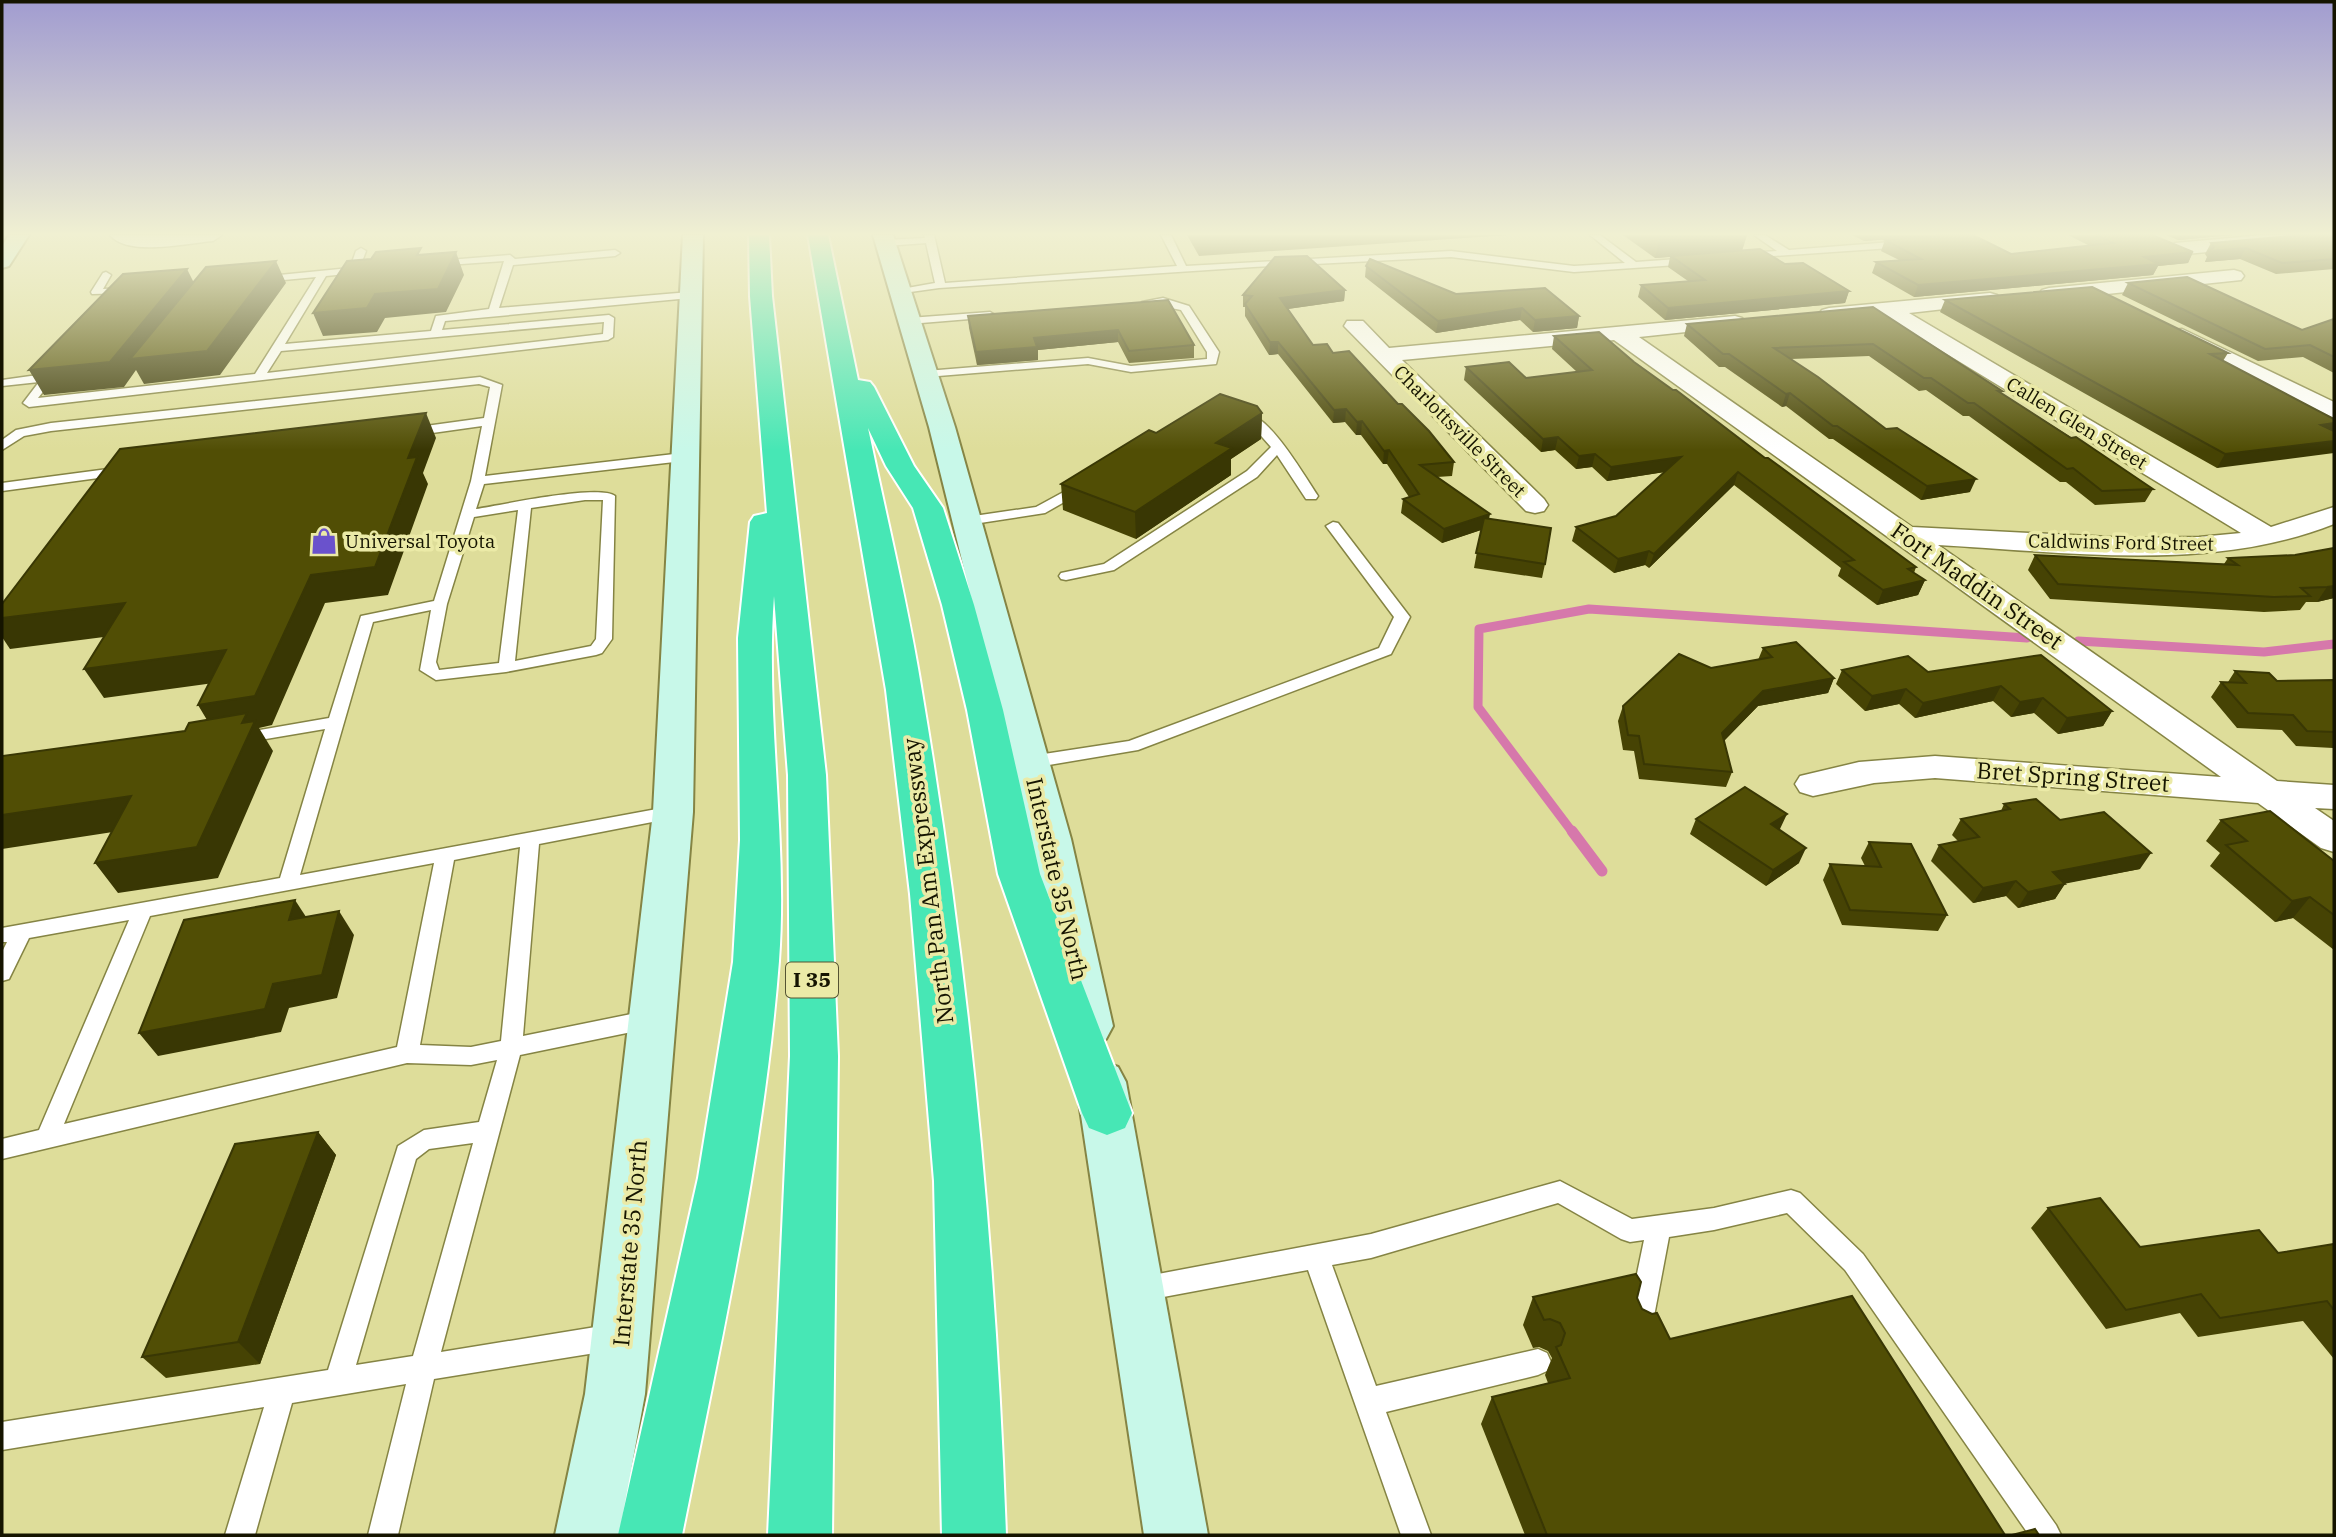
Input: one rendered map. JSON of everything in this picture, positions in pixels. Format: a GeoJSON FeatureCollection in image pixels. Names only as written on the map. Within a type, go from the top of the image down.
{"type":"FeatureCollection","features":[{"type":"Feature","properties":{"kind":"highway","name":"I 35"},"geometry":{"type":"LineString","coordinates":[[762,307],[807,775],[814,1043],[800,1535]]}},
{"type":"Feature","properties":{"kind":"highway","name":"North Pan Am Expressway"},"geometry":{"type":"LineString","coordinates":[[832,307],[904,690],[932,894],[960,1181],[974,1535]]}},
{"type":"Feature","properties":{"kind":"highway"},"geometry":{"type":"LineString","coordinates":[[841,356],[866,394],[900,466],[928,508],[958,605],[985,710],[1019,874],[1107,1113]]}},
{"type":"Feature","properties":{"kind":"highway"},"geometry":{"type":"LineString","coordinates":[[650,1535],[711,1241],[739,1084],[756,961],[761,853],[755,636],[773,426]]}},
{"type":"Feature","properties":{"kind":"main road","name":"Interstate 35 North"},"geometry":{"type":"LineString","coordinates":[[587,1535],[615,1394],[673,812],[689,307]]}},
{"type":"Feature","properties":{"kind":"main road","name":"Interstate 35 North"},"geometry":{"type":"LineString","coordinates":[[905,307],[967,521],[1051,839],[1107,1113],[1176,1535]]}},
{"type":"Feature","properties":{"kind":"street"},"geometry":{"type":"LineString","coordinates":[[1806,316],[1911,307]]}},
{"type":"Feature","properties":{"kind":"street","name":"Callen Glen Street"},"geometry":{"type":"LineString","coordinates":[[1886,309],[2268,537]]}},
{"type":"Feature","properties":{"kind":"street"},"geometry":{"type":"LineString","coordinates":[[1383,355],[1752,321]]}},
{"type":"Feature","properties":{"kind":"street","name":"Charlottsville Street"},"geometry":{"type":"LineString","coordinates":[[1355,326],[1535,505]]}},
{"type":"Feature","properties":{"kind":"street"},"geometry":{"type":"LineString","coordinates":[[2163,326],[2334,411]]}},
{"type":"Feature","properties":{"kind":"street","name":"Fort Maddin Street"},"geometry":{"type":"LineString","coordinates":[[1619,333],[2334,839]]}},
{"type":"Feature","properties":{"kind":"street"},"geometry":{"type":"LineString","coordinates":[[2295,392],[2334,388]]}},
{"type":"Feature","properties":{"kind":"street","name":"Caldwins Ford Street"},"geometry":{"type":"LineString","coordinates":[[1905,535],[2205,545],[2268,537],[2334,515]]}},
{"type":"Feature","properties":{"kind":"street","name":"Bret Spring Street"},"geometry":{"type":"LineString","coordinates":[[1813,784],[1847,775],[1935,767],[2334,797]]}},
{"type":"Feature","properties":{"kind":"lane"},"geometry":{"type":"LineString","coordinates":[[259,377],[303,307]]}},
{"type":"Feature","properties":{"kind":"lane"},"geometry":{"type":"LineString","coordinates":[[493,312],[495,307]]}},
{"type":"Feature","properties":{"kind":"lane"},"geometry":{"type":"LineString","coordinates":[[436,332],[440,318],[554,307]]}},
{"type":"Feature","properties":{"kind":"lane"},"geometry":{"type":"LineString","coordinates":[[915,307],[1003,313]]}},
{"type":"Feature","properties":{"kind":"lane"},"geometry":{"type":"LineString","coordinates":[[926,374],[1088,361],[1131,369],[1212,362],[1213,352],[1185,308],[1181,307]]}},
{"type":"Feature","properties":{"kind":"lane"},"geometry":{"type":"LineString","coordinates":[[56,367],[29,403],[131,389],[608,337],[609,318],[277,348]]}},
{"type":"Feature","properties":{"kind":"lane"},"geometry":{"type":"LineString","coordinates":[[2,383],[48,377]]}},
{"type":"Feature","properties":{"kind":"lane"},"geometry":{"type":"LineString","coordinates":[[131,389],[139,379]]}},
{"type":"Feature","properties":{"kind":"lane"},"geometry":{"type":"LineString","coordinates":[[2,446],[20,433],[51,427],[472,380],[491,381],[496,384],[478,481],[440,604],[428,670],[436,675],[453,674],[596,650],[604,639],[610,499],[597,495],[468,514]]}},
{"type":"Feature","properties":{"kind":"lane"},"geometry":{"type":"LineString","coordinates":[[1238,414],[1251,417],[1278,447],[1311,496]]}},
{"type":"Feature","properties":{"kind":"lane"},"geometry":{"type":"LineString","coordinates":[[394,434],[489,421]]}},
{"type":"Feature","properties":{"kind":"lane"},"geometry":{"type":"LineString","coordinates":[[1066,576],[1109,567],[1252,474],[1278,447]]}},
{"type":"Feature","properties":{"kind":"lane"},"geometry":{"type":"LineString","coordinates":[[478,481],[683,457]]}},
{"type":"Feature","properties":{"kind":"lane"},"geometry":{"type":"LineString","coordinates":[[2,487],[137,469]]}},
{"type":"Feature","properties":{"kind":"lane"},"geometry":{"type":"LineString","coordinates":[[967,521],[1040,510],[1097,478]]}},
{"type":"Feature","properties":{"kind":"lane"},"geometry":{"type":"LineString","coordinates":[[506,667],[525,506]]}},
{"type":"Feature","properties":{"kind":"lane"},"geometry":{"type":"LineString","coordinates":[[1031,762],[1132,746],[1385,651],[1402,617],[1333,526]]}},
{"type":"Feature","properties":{"kind":"lane"},"geometry":{"type":"LineString","coordinates":[[288,884],[366,619],[440,604]]}},
{"type":"Feature","properties":{"kind":"lane"},"geometry":{"type":"LineString","coordinates":[[228,741],[335,722]]}},
{"type":"Feature","properties":{"kind":"lane"},"geometry":{"type":"LineString","coordinates":[[2,973],[12,933],[673,812]]}},
{"type":"Feature","properties":{"kind":"lane"},"geometry":{"type":"LineString","coordinates":[[383,1535],[423,1368],[512,1048],[530,839]]}},
{"type":"Feature","properties":{"kind":"lane"},"geometry":{"type":"LineString","coordinates":[[407,1054],[445,855]]}},
{"type":"Feature","properties":{"kind":"lane"},"geometry":{"type":"LineString","coordinates":[[47,1138],[143,910]]}},
{"type":"Feature","properties":{"kind":"lane"},"geometry":{"type":"LineString","coordinates":[[2,1149],[407,1054],[471,1056],[651,1019]]}},
{"type":"Feature","properties":{"kind":"lane"},"geometry":{"type":"LineString","coordinates":[[338,1382],[406,1153],[424,1140],[488,1131]]}},
{"type":"Feature","properties":{"kind":"lane"},"geometry":{"type":"LineString","coordinates":[[1136,1290],[1371,1246],[1560,1192],[1630,1231],[1714,1219],[1791,1201],[1854,1262],[2046,1535]]}},
{"type":"Feature","properties":{"kind":"lane"},"geometry":{"type":"LineString","coordinates":[[1639,1326],[1659,1226]]}},
{"type":"Feature","properties":{"kind":"lane"},"geometry":{"type":"LineString","coordinates":[[1317,1258],[1416,1535]]}},
{"type":"Feature","properties":{"kind":"lane"},"geometry":{"type":"LineString","coordinates":[[2,1436],[621,1336]]}},
{"type":"Feature","properties":{"kind":"lane"},"geometry":{"type":"LineString","coordinates":[[1368,1402],[1538,1362]]}},
{"type":"Feature","properties":{"kind":"lane"},"geometry":{"type":"LineString","coordinates":[[240,1535],[282,1391]]}},
{"type":"Feature","properties":{"kind":"building"},"geometry":{"type":"Polygon","coordinates":[[[91,307],[156,307],[110,362],[29,370],[91,307]]]}},
{"type":"Feature","properties":{"kind":"building"},"geometry":{"type":"Polygon","coordinates":[[[173,307],[241,307],[207,351],[130,359],[173,307]]]}},
{"type":"Feature","properties":{"kind":"building"},"geometry":{"type":"Polygon","coordinates":[[[317,307],[368,307],[367,308],[313,313],[317,307]]]}},
{"type":"Feature","properties":{"kind":"building"},"geometry":{"type":"Polygon","coordinates":[[[1084,307],[1172,307],[1194,345],[1129,351],[1118,330],[1034,338],[1037,347],[976,352],[968,316],[1084,307]]]}},
{"type":"Feature","properties":{"kind":"building"},"geometry":{"type":"Polygon","coordinates":[[[1247,307],[1286,307],[1313,345],[1327,344],[1333,353],[1349,351],[1398,404],[1402,404],[1429,431],[1454,462],[1420,465],[1490,514],[1444,529],[1403,499],[1419,494],[1389,450],[1384,451],[1362,421],[1357,422],[1346,409],[1334,410],[1278,342],[1270,342],[1247,307]]]}},
{"type":"Feature","properties":{"kind":"building"},"geometry":{"type":"Polygon","coordinates":[[[1419,307],[1568,307],[1579,316],[1535,320],[1522,308],[1438,321],[1419,307]]]}},
{"type":"Feature","properties":{"kind":"building"},"geometry":{"type":"Polygon","coordinates":[[[1873,307],[2002,391],[1998,391],[2071,438],[2076,437],[2153,489],[2102,491],[2073,468],[2067,469],[1974,403],[1968,403],[1931,378],[1924,378],[1873,344],[1774,348],[1818,377],[1886,429],[1897,428],[1976,479],[1927,486],[1837,426],[1833,426],[1790,393],[1786,394],[1729,354],[1723,354],[1687,324],[1873,307]]]}},
{"type":"Feature","properties":{"kind":"building"},"geometry":{"type":"Polygon","coordinates":[[[1957,307],[2133,307],[2228,353],[2210,354],[2334,419],[2334,423],[2321,425],[2334,431],[2334,441],[2225,454],[1957,307]]]}},
{"type":"Feature","properties":{"kind":"building"},"geometry":{"type":"Polygon","coordinates":[[[2177,307],[2252,307],[2302,330],[2334,319],[2334,357],[2310,345],[2265,349],[2177,307]]]}},
{"type":"Feature","properties":{"kind":"building"},"geometry":{"type":"Polygon","coordinates":[[[1599,332],[1634,362],[1916,567],[1908,569],[1925,580],[1883,590],[1844,562],[1854,560],[1738,472],[1654,554],[1649,551],[1618,559],[1576,527],[1616,516],[1681,457],[1611,467],[1595,454],[1579,456],[1558,437],[1543,439],[1466,367],[1509,362],[1526,378],[1592,370],[1554,336],[1599,332]]]}},
{"type":"Feature","properties":{"kind":"building"},"geometry":{"type":"Polygon","coordinates":[[[1220,394],[1257,406],[1262,413],[1216,443],[1232,448],[1135,512],[1061,484],[1149,430],[1156,433],[1220,394]]]}},
{"type":"Feature","properties":{"kind":"building"},"geometry":{"type":"Polygon","coordinates":[[[426,413],[408,458],[417,457],[375,567],[311,575],[255,696],[198,705],[226,650],[84,669],[125,603],[2,618],[2,604],[120,449],[426,413]]]}},
{"type":"Feature","properties":{"kind":"building"},"geometry":{"type":"Polygon","coordinates":[[[1484,518],[1551,528],[1545,564],[1476,553],[1484,518]]]}},
{"type":"Feature","properties":{"kind":"building"},"geometry":{"type":"Polygon","coordinates":[[[2334,548],[2334,586],[2301,588],[2310,596],[2274,597],[2058,584],[2035,555],[2238,565],[2228,558],[2295,555],[2334,548]]]}},
{"type":"Feature","properties":{"kind":"building"},"geometry":{"type":"Polygon","coordinates":[[[1796,642],[1834,678],[1763,691],[1722,733],[1732,772],[1644,764],[1639,736],[1628,735],[1623,706],[1679,654],[1711,668],[1772,657],[1763,648],[1796,642]]]}},
{"type":"Feature","properties":{"kind":"building"},"geometry":{"type":"Polygon","coordinates":[[[2041,655],[2112,711],[2067,718],[2043,698],[2020,702],[2001,686],[1923,703],[1906,689],[1872,696],[1842,670],[1908,656],[1928,672],[2041,655]]]}},
{"type":"Feature","properties":{"kind":"building"},"geometry":{"type":"Polygon","coordinates":[[[2235,671],[2269,673],[2277,681],[2334,680],[2334,732],[2307,731],[2293,715],[2248,713],[2221,682],[2246,683],[2235,671]]]}},
{"type":"Feature","properties":{"kind":"building"},"geometry":{"type":"Polygon","coordinates":[[[247,713],[242,723],[255,721],[197,847],[95,863],[131,796],[2,815],[2,756],[185,731],[189,723],[247,713]]]}},
{"type":"Feature","properties":{"kind":"building"},"geometry":{"type":"Polygon","coordinates":[[[1745,787],[1787,814],[1771,824],[1806,848],[1773,870],[1696,819],[1745,787]]]}},
{"type":"Feature","properties":{"kind":"building"},"geometry":{"type":"Polygon","coordinates":[[[2036,799],[2060,820],[2104,812],[2151,853],[2053,872],[2065,884],[2028,892],[2016,881],[1983,888],[1939,845],[1979,837],[1961,819],[2010,809],[2004,804],[2036,799]]]}},
{"type":"Feature","properties":{"kind":"building"},"geometry":{"type":"Polygon","coordinates":[[[2270,811],[2334,861],[2334,915],[2310,897],[2292,901],[2226,845],[2247,841],[2221,820],[2270,811]]]}},
{"type":"Feature","properties":{"kind":"building"},"geometry":{"type":"Polygon","coordinates":[[[1869,842],[1911,844],[1947,915],[1850,910],[1830,864],[1881,867],[1869,842]]]}},
{"type":"Feature","properties":{"kind":"building"},"geometry":{"type":"Polygon","coordinates":[[[295,900],[289,920],[339,911],[322,975],[273,984],[265,1009],[139,1033],[184,920],[295,900]]]}},
{"type":"Feature","properties":{"kind":"building"},"geometry":{"type":"Polygon","coordinates":[[[318,1132],[238,1342],[142,1357],[235,1144],[318,1132]]]}},
{"type":"Feature","properties":{"kind":"building"},"geometry":{"type":"Polygon","coordinates":[[[2100,1198],[2140,1247],[2259,1230],[2278,1253],[2334,1244],[2334,1310],[2327,1301],[2220,1318],[2201,1294],[2126,1310],[2048,1208],[2100,1198]]]}},
{"type":"Feature","properties":{"kind":"building"},"geometry":{"type":"Polygon","coordinates":[[[1636,1274],[1641,1282],[1637,1298],[1642,1309],[1652,1314],[1657,1313],[1670,1339],[1852,1296],[2005,1535],[1547,1535],[1492,1397],[1570,1378],[1556,1347],[1561,1345],[1565,1333],[1560,1323],[1544,1320],[1533,1297],[1636,1274]]]}},
{"type":"Feature","properties":{"kind":"building"},"geometry":{"type":"Polygon","coordinates":[[[2035,1529],[2039,1535],[2012,1535],[2035,1529]]]}},
{"type":"Feature","properties":{"kind":"waterway"},"geometry":{"type":"LineString","coordinates":[[1573,833],[1478,707],[1479,629],[1589,609],[2027,638]]}},
{"type":"Feature","properties":{"kind":"waterway"},"geometry":{"type":"LineString","coordinates":[[2078,641],[2264,652],[2334,644]]}},
{"type":"Feature","properties":{"kind":"waterway"},"geometry":{"type":"LineString","coordinates":[[1572,831],[1602,871]]}},
{"type":"Feature","properties":{"kind":"place","name":"Universal Toyota"},"geometry":{"type":"Point","coordinates":[324,541]}}]}
